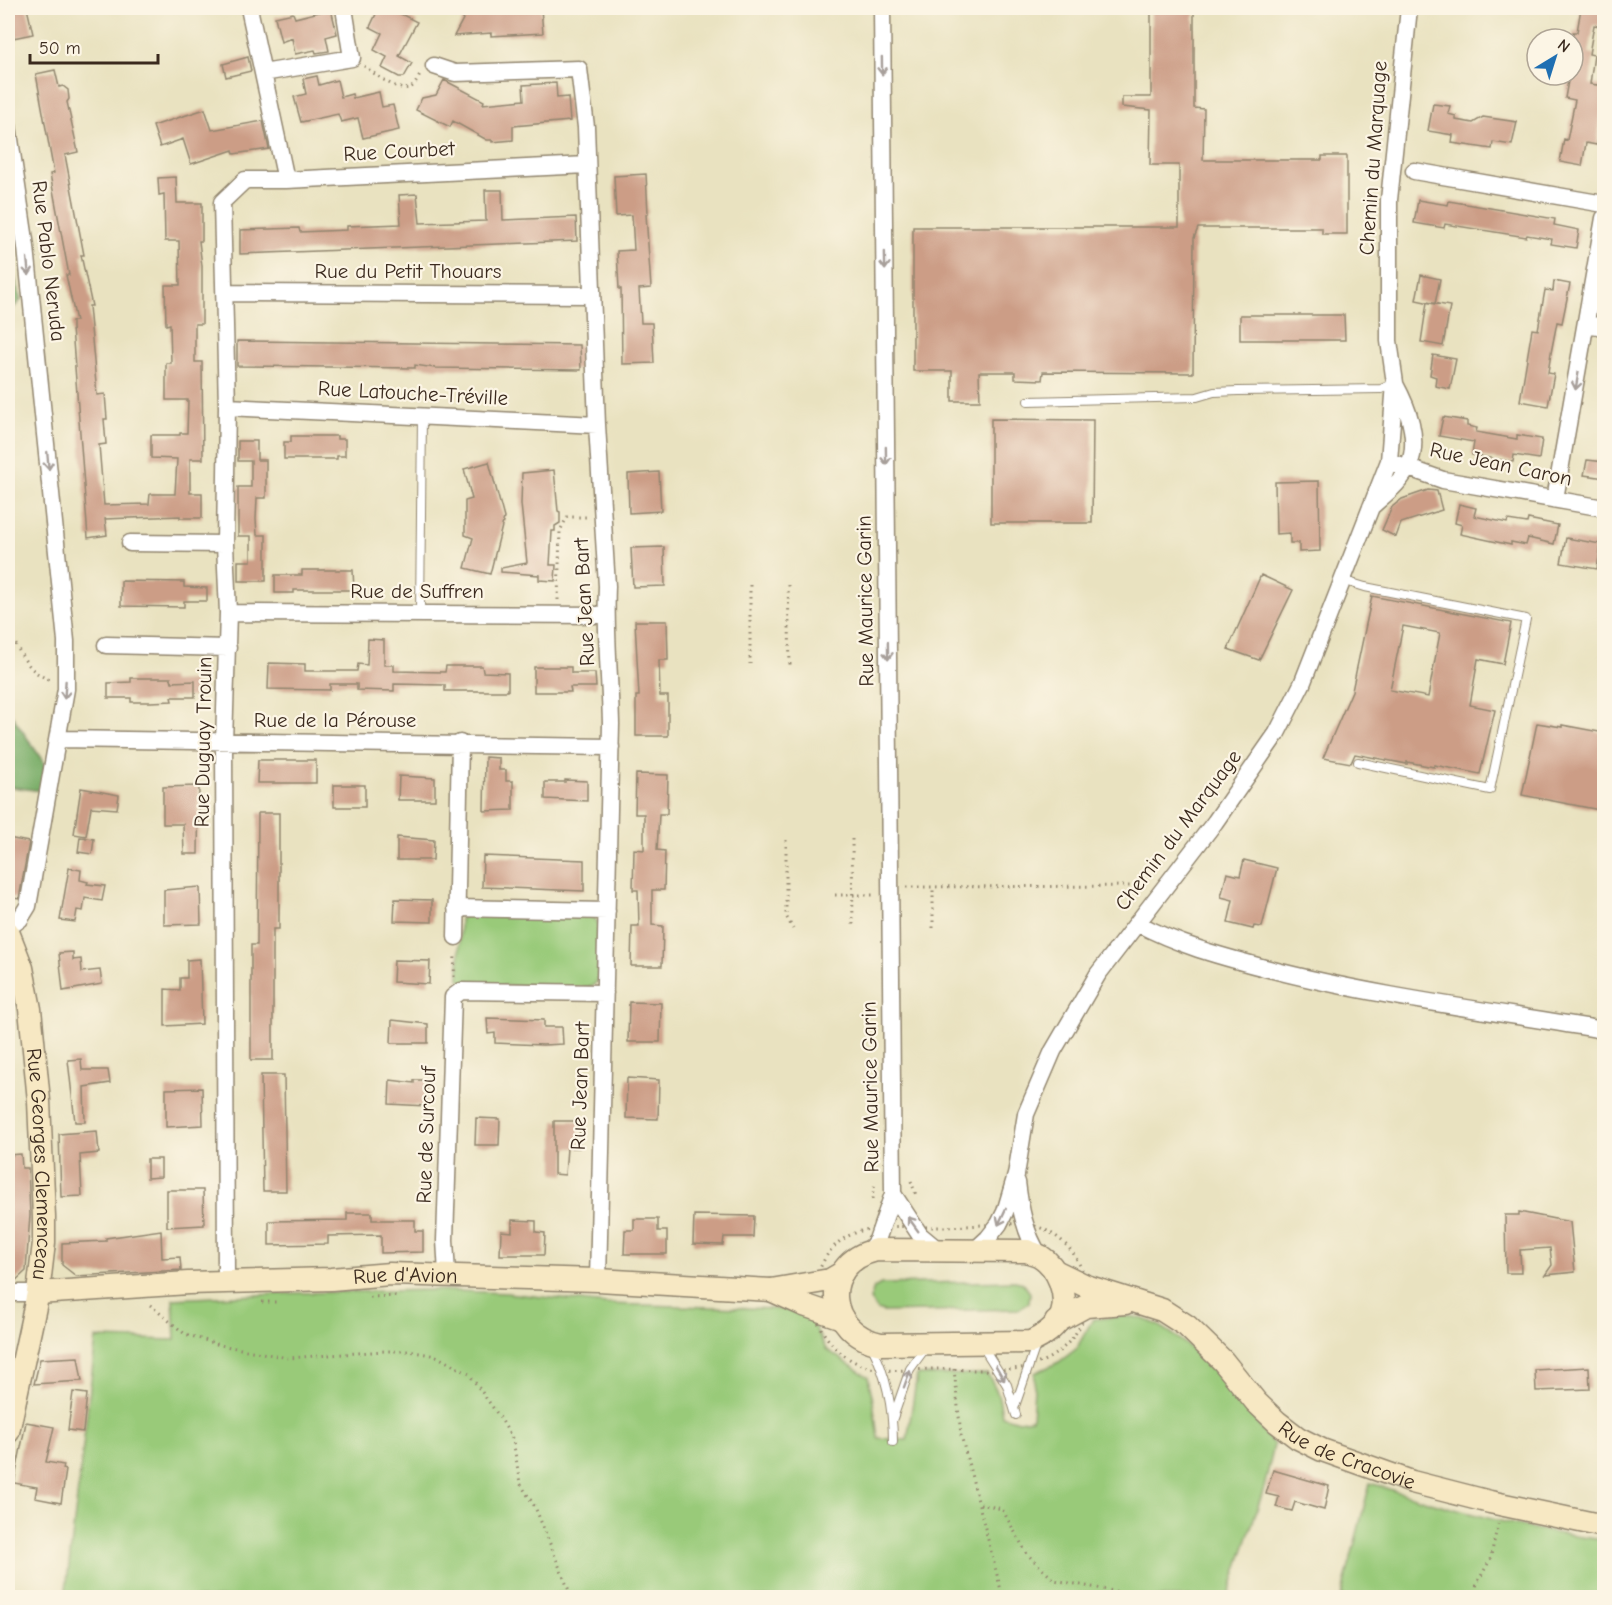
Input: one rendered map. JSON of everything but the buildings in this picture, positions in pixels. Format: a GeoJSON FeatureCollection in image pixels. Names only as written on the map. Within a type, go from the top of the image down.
{"type":"FeatureCollection","features":[{"type":"Feature","properties":{"kind":"street"},"geometry":{"type":"LineString","coordinates":[[249,8],[286,180]]}},
{"type":"Feature","properties":{"kind":"street"},"geometry":{"type":"LineString","coordinates":[[263,73],[352,58],[344,8]]}},
{"type":"Feature","properties":{"kind":"street","name":"Rue Maurice Garin"},"geometry":{"type":"LineString","coordinates":[[868,1252],[877,1240],[893,1194],[882,8]]}},
{"type":"Feature","properties":{"kind":"street","name":"Chemin du Marquage"},"geometry":{"type":"LineString","coordinates":[[974,1251],[999,1224],[1016,1174],[1026,1114],[1053,1051],[1098,974],[1215,822],[1277,733],[1302,684],[1389,461],[1395,383],[1389,341],[1389,200],[1409,8]]}},
{"type":"Feature","properties":{"kind":"street","name":"Rue Jean Bart"},"geometry":{"type":"LineString","coordinates":[[434,66],[455,73],[579,69],[586,127],[591,295],[607,586],[611,747],[598,1280]]}},
{"type":"Feature","properties":{"kind":"street","name":"Rue Pablo Neruda"},"geometry":{"type":"LineString","coordinates":[[8,126],[27,247],[66,641],[66,681],[59,739],[28,906],[20,920],[8,930]]}},
{"type":"Feature","properties":{"kind":"street","name":"Rue Courbet"},"geometry":{"type":"LineString","coordinates":[[222,202],[245,180],[587,165]]}},
{"type":"Feature","properties":{"kind":"street"},"geometry":{"type":"LineString","coordinates":[[1414,171],[1605,204]]}},
{"type":"Feature","properties":{"kind":"street","name":"Rue Duguay Trouin"},"geometry":{"type":"LineString","coordinates":[[222,202],[227,407],[225,544],[228,613],[224,742],[226,1282]]}},
{"type":"Feature","properties":{"kind":"street"},"geometry":{"type":"LineString","coordinates":[[1555,499],[1605,218]]}},
{"type":"Feature","properties":{"kind":"street","name":"Rue du Petit Thouars"},"geometry":{"type":"LineString","coordinates":[[225,293],[591,295]]}},
{"type":"Feature","properties":{"kind":"street"},"geometry":{"type":"LineString","coordinates":[[1587,324],[1605,327]]}},
{"type":"Feature","properties":{"kind":"street","name":"Chemin du Marquage"},"geometry":{"type":"LineString","coordinates":[[1371,507],[1391,489],[1408,466],[1413,444],[1405,402],[1395,383]]}},
{"type":"Feature","properties":{"kind":"street","name":"Rue Latouche-Tréville"},"geometry":{"type":"LineString","coordinates":[[227,407],[597,424]]}},
{"type":"Feature","properties":{"kind":"street","name":"Rue Jean Caron"},"geometry":{"type":"LineString","coordinates":[[1389,461],[1443,480],[1605,508]]}},
{"type":"Feature","properties":{"kind":"street"},"geometry":{"type":"LineString","coordinates":[[130,543],[225,544]]}},
{"type":"Feature","properties":{"kind":"street","name":"Rue de Suffren"},"geometry":{"type":"LineString","coordinates":[[228,613],[606,615]]}},
{"type":"Feature","properties":{"kind":"street"},"geometry":{"type":"LineString","coordinates":[[106,645],[228,648]]}},
{"type":"Feature","properties":{"kind":"street","name":"Rue de la Pérouse"},"geometry":{"type":"LineString","coordinates":[[59,739],[460,743],[611,747]]}},
{"type":"Feature","properties":{"kind":"street"},"geometry":{"type":"LineString","coordinates":[[456,937],[460,743]]}},
{"type":"Feature","properties":{"kind":"street"},"geometry":{"type":"LineString","coordinates":[[456,908],[607,911]]}},
{"type":"Feature","properties":{"kind":"street"},"geometry":{"type":"LineString","coordinates":[[1137,923],[1166,939],[1206,952],[1326,984],[1605,1030]]}},
{"type":"Feature","properties":{"kind":"street","name":"Rue Georges Clemenceau"},"geometry":{"type":"LineString","coordinates":[[8,930],[22,968],[30,1010],[44,1183],[44,1226],[38,1293],[8,1432]]}},
{"type":"Feature","properties":{"kind":"street"},"geometry":{"type":"LineString","coordinates":[[453,997],[461,991],[605,993]]}},
{"type":"Feature","properties":{"kind":"street","name":"Rue de Surcouf"},"geometry":{"type":"LineString","coordinates":[[447,1274],[445,1240],[453,997]]}},
{"type":"Feature","properties":{"kind":"street","name":"Chemin du Marquage"},"geometry":{"type":"LineString","coordinates":[[1016,1174],[1019,1202],[1025,1224],[1030,1240],[1039,1255]]}},
{"type":"Feature","properties":{"kind":"street","name":"Rue Maurice Garin"},"geometry":{"type":"LineString","coordinates":[[893,1194],[920,1235],[938,1250]]}},
{"type":"Feature","properties":{"kind":"street"},"geometry":{"type":"LineString","coordinates":[[870,1342],[847,1326],[836,1307],[835,1295],[842,1273],[857,1258],[876,1250],[1027,1251],[1039,1255],[1086,1296]]}},
{"type":"Feature","properties":{"kind":"street"},"geometry":{"type":"LineString","coordinates":[[1048,1330],[1062,1314],[1063,1295],[1055,1271]]}},
{"type":"Feature","properties":{"kind":"street","name":"Rue d'Avion"},"geometry":{"type":"LineString","coordinates":[[38,1293],[226,1282],[331,1279],[390,1274],[598,1280],[771,1290],[830,1280],[842,1273]]}},
{"type":"Feature","properties":{"kind":"street","name":"Rue d'Avion"},"geometry":{"type":"LineString","coordinates":[[771,1290],[804,1305],[842,1318]]}},
{"type":"Feature","properties":{"kind":"street"},"geometry":{"type":"LineString","coordinates":[[8,1293],[38,1293]]}},
{"type":"Feature","properties":{"kind":"street","name":"Rue de Cracovie"},"geometry":{"type":"LineString","coordinates":[[870,1342],[881,1344],[1031,1342],[1086,1296],[1134,1302],[1162,1310],[1187,1326],[1223,1360],[1256,1402],[1298,1438],[1322,1450],[1413,1482],[1605,1526]]}},
{"type":"Feature","properties":{"kind":"lane"},"geometry":{"type":"LineString","coordinates":[[1028,401],[1197,397],[1214,392],[1238,391],[1381,389],[1395,383]]}},
{"type":"Feature","properties":{"kind":"lane"},"geometry":{"type":"LineString","coordinates":[[420,613],[422,416]]}},
{"type":"Feature","properties":{"kind":"lane"},"geometry":{"type":"LineString","coordinates":[[1342,580],[1365,587],[1526,619],[1490,790],[1358,762]]}},
{"type":"Feature","properties":{"kind":"lane"},"geometry":{"type":"LineString","coordinates":[[979,1342],[1007,1385],[1016,1411],[1033,1350],[1048,1330]]}},
{"type":"Feature","properties":{"kind":"lane"},"geometry":{"type":"LineString","coordinates":[[870,1342],[883,1370],[893,1419],[893,1442]]}},
{"type":"Feature","properties":{"kind":"lane"},"geometry":{"type":"LineString","coordinates":[[893,1419],[910,1369],[919,1354],[930,1343]]}},
{"type":"Feature","properties":{"kind":"path"},"geometry":{"type":"LineString","coordinates":[[352,58],[396,87],[407,89],[412,86],[424,69],[434,66]]}},
{"type":"Feature","properties":{"kind":"path"},"geometry":{"type":"LineString","coordinates":[[558,614],[560,531],[567,517],[602,516]]}},
{"type":"Feature","properties":{"kind":"path"},"geometry":{"type":"LineString","coordinates":[[750,585],[750,664]]}},
{"type":"Feature","properties":{"kind":"path"},"geometry":{"type":"LineString","coordinates":[[788,585],[790,665]]}},
{"type":"Feature","properties":{"kind":"path"},"geometry":{"type":"LineString","coordinates":[[8,628],[23,659],[38,675],[66,681]]}},
{"type":"Feature","properties":{"kind":"path"},"geometry":{"type":"LineString","coordinates":[[852,839],[853,928]]}},
{"type":"Feature","properties":{"kind":"path"},"geometry":{"type":"LineString","coordinates":[[786,840],[786,916],[793,929]]}},
{"type":"Feature","properties":{"kind":"path"},"geometry":{"type":"LineString","coordinates":[[890,886],[1148,886],[1161,892]]}},
{"type":"Feature","properties":{"kind":"path"},"geometry":{"type":"LineString","coordinates":[[933,887],[933,928]]}},
{"type":"Feature","properties":{"kind":"path"},"geometry":{"type":"LineString","coordinates":[[836,895],[874,895]]}},
{"type":"Feature","properties":{"kind":"path"},"geometry":{"type":"LineString","coordinates":[[453,997],[456,937]]}},
{"type":"Feature","properties":{"kind":"path"},"geometry":{"type":"LineString","coordinates":[[882,1226],[1025,1224],[1044,1230],[1066,1245],[1081,1267],[1086,1296],[1078,1331],[1070,1342],[1049,1358],[1029,1366],[954,1369],[962,1435],[1003,1598]]}},
{"type":"Feature","properties":{"kind":"path"},"geometry":{"type":"LineString","coordinates":[[143,1303],[151,1305],[185,1334],[220,1345],[288,1358],[409,1351],[436,1356],[469,1374],[513,1440],[520,1483],[535,1507],[572,1598]]}},
{"type":"Feature","properties":{"kind":"path"},"geometry":{"type":"LineString","coordinates":[[980,1504],[1002,1509],[1027,1554],[1054,1580],[1151,1598]]}},
{"type":"Feature","properties":{"kind":"path"},"geometry":{"type":"LineString","coordinates":[[1474,1598],[1477,1583],[1490,1560],[1501,1504]]}},
{"type":"Feature","properties":{"kind":"green space"},"geometry":{"type":"Polygon","coordinates":[[[8,254],[21,300],[8,314],[8,254]]]}},
{"type":"Feature","properties":{"kind":"green space"},"geometry":{"type":"Polygon","coordinates":[[[8,710],[45,764],[42,791],[11,787],[8,784],[8,710]]]}},
{"type":"Feature","properties":{"kind":"green space"},"geometry":{"type":"Polygon","coordinates":[[[468,912],[592,915],[599,924],[598,980],[592,987],[467,985],[459,979],[460,919],[468,912]]]}},
{"type":"Feature","properties":{"kind":"green space"},"geometry":{"type":"Polygon","coordinates":[[[1015,1281],[1023,1283],[1030,1293],[1029,1302],[1020,1309],[883,1312],[877,1310],[870,1300],[874,1288],[881,1284],[1015,1281]]]}},
{"type":"Feature","properties":{"kind":"green space"},"geometry":{"type":"Polygon","coordinates":[[[433,1290],[506,1293],[606,1304],[779,1309],[808,1314],[826,1349],[868,1377],[878,1438],[907,1440],[917,1375],[987,1374],[998,1394],[1002,1416],[1018,1421],[1032,1419],[1035,1373],[1059,1362],[1076,1349],[1093,1319],[1131,1317],[1143,1319],[1180,1339],[1198,1355],[1232,1392],[1274,1445],[1264,1488],[1228,1597],[65,1598],[96,1338],[175,1340],[173,1299],[433,1290]]]}},
{"type":"Feature","properties":{"kind":"green space"},"geometry":{"type":"Polygon","coordinates":[[[1370,1483],[1486,1518],[1545,1531],[1604,1540],[1604,1597],[1341,1597],[1370,1483]]]}}]}
